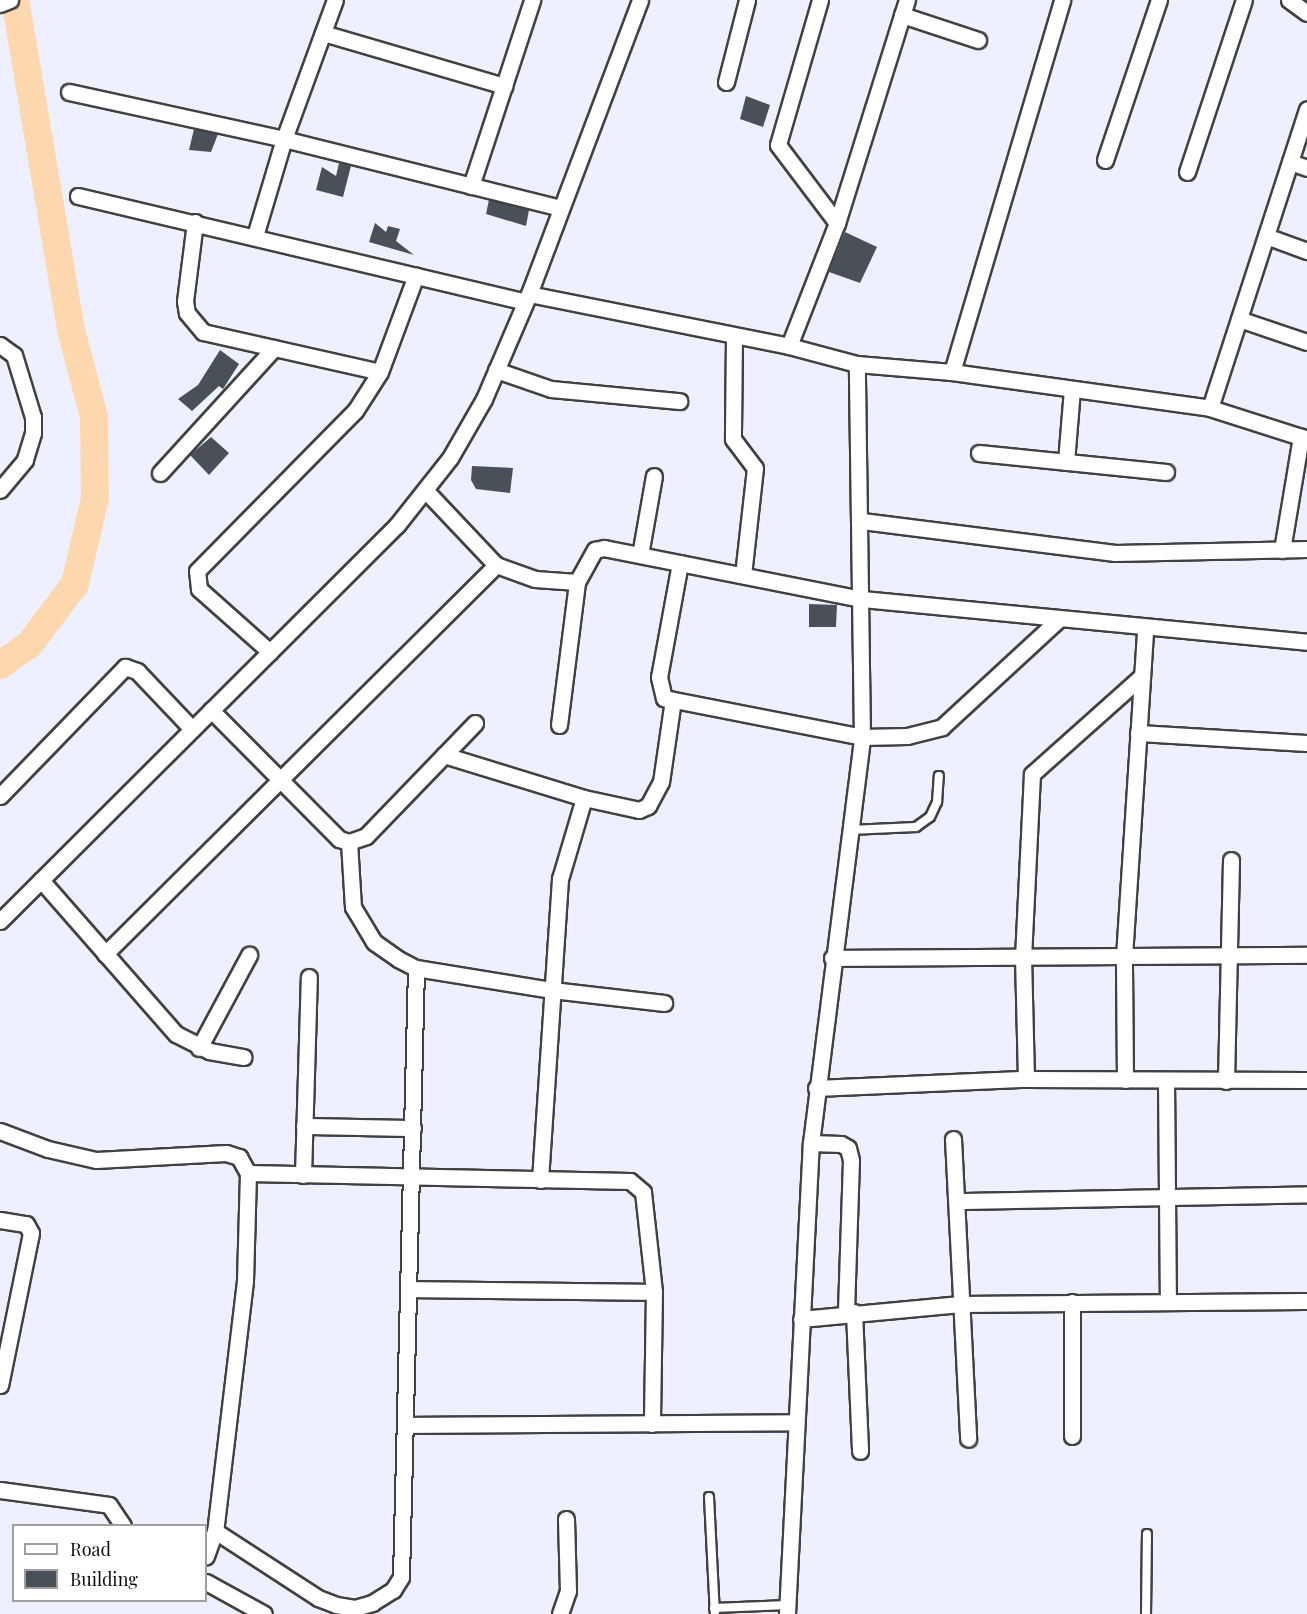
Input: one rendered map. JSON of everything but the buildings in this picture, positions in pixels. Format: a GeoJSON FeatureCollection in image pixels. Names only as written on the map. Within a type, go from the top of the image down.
{"type":"FeatureCollection","features":[{"type":"Feature","properties":{"kind":"street"},"geometry":{"type":"LineString","coordinates":[[0,4],[10,0]]}},
{"type":"Feature","properties":{"kind":"street"},"geometry":{"type":"LineString","coordinates":[[255,236],[284,139],[335,0]]}},
{"type":"Feature","properties":{"kind":"street"},"geometry":{"type":"LineString","coordinates":[[471,186],[532,0]]}},
{"type":"Feature","properties":{"kind":"street"},"geometry":{"type":"LineString","coordinates":[[0,921],[270,652],[426,491],[450,458],[496,370],[527,298],[640,0]]}},
{"type":"Feature","properties":{"kind":"street"},"geometry":{"type":"LineString","coordinates":[[726,82],[747,0]]}},
{"type":"Feature","properties":{"kind":"street"},"geometry":{"type":"LineString","coordinates":[[820,0],[778,145],[837,223]]}},
{"type":"Feature","properties":{"kind":"street"},"geometry":{"type":"LineString","coordinates":[[952,372],[1062,0]]}},
{"type":"Feature","properties":{"kind":"street"},"geometry":{"type":"LineString","coordinates":[[1105,160],[1159,0]]}},
{"type":"Feature","properties":{"kind":"street"},"geometry":{"type":"LineString","coordinates":[[1187,172],[1244,0]]}},
{"type":"Feature","properties":{"kind":"street"},"geometry":{"type":"LineString","coordinates":[[1289,0],[1307,13]]}},
{"type":"Feature","properties":{"kind":"street"},"geometry":{"type":"LineString","coordinates":[[789,346],[837,223],[904,8],[978,40]]}},
{"type":"Feature","properties":{"kind":"street"},"geometry":{"type":"LineString","coordinates":[[322,33],[504,86]]}},
{"type":"Feature","properties":{"kind":"street"},"geometry":{"type":"LineString","coordinates":[[69,92],[284,139],[561,208]]}},
{"type":"Feature","properties":{"kind":"street"},"geometry":{"type":"LineString","coordinates":[[1210,408],[1307,109]]}},
{"type":"Feature","properties":{"kind":"street"},"geometry":{"type":"LineString","coordinates":[[1290,162],[1307,168]]}},
{"type":"Feature","properties":{"kind":"street"},"geometry":{"type":"LineString","coordinates":[[78,196],[255,236],[416,276],[789,346],[857,364],[952,372],[1210,408],[1304,438],[1282,550]]}},
{"type":"Feature","properties":{"kind":"street"},"geometry":{"type":"LineString","coordinates":[[195,222],[185,300],[193,323],[203,332],[380,372]]}},
{"type":"Feature","properties":{"kind":"street"},"geometry":{"type":"LineString","coordinates":[[1266,236],[1307,251]]}},
{"type":"Feature","properties":{"kind":"street"},"geometry":{"type":"LineString","coordinates":[[270,652],[199,589],[197,571],[355,411],[380,372],[416,276]]}},
{"type":"Feature","properties":{"kind":"street"},"geometry":{"type":"LineString","coordinates":[[1239,319],[1307,342]]}},
{"type":"Feature","properties":{"kind":"street"},"geometry":{"type":"LineString","coordinates":[[734,337],[733,439],[755,468],[743,575]]}},
{"type":"Feature","properties":{"kind":"street"},"geometry":{"type":"LineString","coordinates":[[0,345],[14,355],[33,417],[33,433],[25,460],[0,490]]}},
{"type":"Feature","properties":{"kind":"street"},"geometry":{"type":"LineString","coordinates":[[160,473],[274,348]]}},
{"type":"Feature","properties":{"kind":"street"},"geometry":{"type":"LineString","coordinates":[[788,1610],[811,1143],[832,958],[862,737],[862,520],[857,364]]}},
{"type":"Feature","properties":{"kind":"street"},"geometry":{"type":"LineString","coordinates":[[496,370],[551,389],[679,401]]}},
{"type":"Feature","properties":{"kind":"street"},"geometry":{"type":"LineString","coordinates":[[1066,462],[1072,389]]}},
{"type":"Feature","properties":{"kind":"street"},"geometry":{"type":"LineString","coordinates":[[979,453],[1166,472]]}},
{"type":"Feature","properties":{"kind":"street"},"geometry":{"type":"LineString","coordinates":[[640,555],[654,476]]}},
{"type":"Feature","properties":{"kind":"street"},"geometry":{"type":"LineString","coordinates":[[426,491],[496,565],[536,579],[577,582]]}},
{"type":"Feature","properties":{"kind":"street"},"geometry":{"type":"LineString","coordinates":[[862,520],[1115,554],[1307,549]]}},
{"type":"Feature","properties":{"kind":"street"},"geometry":{"type":"LineString","coordinates":[[559,725],[577,582],[595,549],[680,562],[862,599],[1058,620],[1307,642]]}},
{"type":"Feature","properties":{"kind":"street"},"geometry":{"type":"LineString","coordinates":[[680,562],[659,677],[659,690],[664,698],[862,737],[907,736],[942,727],[1058,620]]}},
{"type":"Feature","properties":{"kind":"street"},"geometry":{"type":"LineString","coordinates":[[105,954],[279,778],[496,565]]}},
{"type":"Feature","properties":{"kind":"street"},"geometry":{"type":"LineString","coordinates":[[1125,1080],[1124,957],[1145,628]]}},
{"type":"Feature","properties":{"kind":"street"},"geometry":{"type":"LineString","coordinates":[[0,796],[125,667],[137,671],[192,729]]}},
{"type":"Feature","properties":{"kind":"street"},"geometry":{"type":"LineString","coordinates":[[1026,1079],[1023,958],[1032,774],[1142,676]]}},
{"type":"Feature","properties":{"kind":"street"},"geometry":{"type":"LineString","coordinates":[[444,755],[623,809],[639,810],[648,806],[661,782],[673,700]]}},
{"type":"Feature","properties":{"kind":"street"},"geometry":{"type":"LineString","coordinates":[[211,710],[339,839],[350,842],[366,836],[475,723]]}},
{"type":"Feature","properties":{"kind":"street"},"geometry":{"type":"LineString","coordinates":[[1138,733],[1307,743]]}},
{"type":"Feature","properties":{"kind":"street"},"geometry":{"type":"LineString","coordinates":[[540,1180],[560,879],[584,798]]}},
{"type":"Feature","properties":{"kind":"street"},"geometry":{"type":"LineString","coordinates":[[350,842],[353,907],[362,927],[374,942],[416,968],[552,990],[664,1003]]}},
{"type":"Feature","properties":{"kind":"street"},"geometry":{"type":"LineString","coordinates":[[1226,1081],[1231,860]]}},
{"type":"Feature","properties":{"kind":"street"},"geometry":{"type":"LineString","coordinates":[[41,880],[176,1034],[199,1047],[243,1057]]}},
{"type":"Feature","properties":{"kind":"street"},"geometry":{"type":"LineString","coordinates":[[199,1047],[249,955]]}},
{"type":"Feature","properties":{"kind":"street"},"geometry":{"type":"LineString","coordinates":[[832,958],[1307,956]]}},
{"type":"Feature","properties":{"kind":"street"},"geometry":{"type":"LineString","coordinates":[[0,1131],[48,1149],[96,1160],[226,1153],[239,1157],[248,1173],[245,1281],[211,1544],[318,1598],[354,1611],[385,1597],[401,1577],[410,1289],[416,968]]}},
{"type":"Feature","properties":{"kind":"street"},"geometry":{"type":"LineString","coordinates":[[303,1175],[309,977]]}},
{"type":"Feature","properties":{"kind":"street"},"geometry":{"type":"LineString","coordinates":[[816,1088],[1026,1079],[1307,1080]]}},
{"type":"Feature","properties":{"kind":"street"},"geometry":{"type":"LineString","coordinates":[[1166,1080],[1170,1197],[1168,1300]]}},
{"type":"Feature","properties":{"kind":"street"},"geometry":{"type":"LineString","coordinates":[[304,1126],[413,1128]]}},
{"type":"Feature","properties":{"kind":"street"},"geometry":{"type":"LineString","coordinates":[[953,1139],[958,1201],[960,1304],[968,1439]]}},
{"type":"Feature","properties":{"kind":"street"},"geometry":{"type":"LineString","coordinates":[[811,1143],[841,1144],[848,1148],[851,1160],[850,1312],[860,1451]]}},
{"type":"Feature","properties":{"kind":"street"},"geometry":{"type":"LineString","coordinates":[[248,1173],[412,1179],[630,1181],[643,1192],[654,1292],[652,1424]]}},
{"type":"Feature","properties":{"kind":"street"},"geometry":{"type":"LineString","coordinates":[[958,1201],[1307,1194]]}},
{"type":"Feature","properties":{"kind":"street"},"geometry":{"type":"LineString","coordinates":[[0,1220],[26,1224],[31,1233],[0,1385]]}},
{"type":"Feature","properties":{"kind":"street"},"geometry":{"type":"LineString","coordinates":[[410,1289],[654,1292]]}},
{"type":"Feature","properties":{"kind":"street"},"geometry":{"type":"LineString","coordinates":[[801,1319],[850,1312],[960,1304],[1168,1300],[1307,1301]]}},
{"type":"Feature","properties":{"kind":"street"},"geometry":{"type":"LineString","coordinates":[[1072,1302],[1072,1436]]}},
{"type":"Feature","properties":{"kind":"street"},"geometry":{"type":"LineString","coordinates":[[405,1425],[796,1422]]}},
{"type":"Feature","properties":{"kind":"street"},"geometry":{"type":"LineString","coordinates":[[0,1490],[109,1505],[122,1524]]}},
{"type":"Feature","properties":{"kind":"street"},"geometry":{"type":"LineString","coordinates":[[560,1614],[568,1591],[566,1519]]}},
{"type":"Feature","properties":{"kind":"street"},"geometry":{"type":"LineString","coordinates":[[207,1583],[264,1614]]}},
{"type":"Feature","properties":{"kind":"lane"},"geometry":{"type":"LineString","coordinates":[[850,830],[916,827],[930,817],[939,776]]}},
{"type":"Feature","properties":{"kind":"lane"},"geometry":{"type":"LineString","coordinates":[[709,1497],[714,1611],[788,1610]]}},
{"type":"Feature","properties":{"kind":"lane"},"geometry":{"type":"LineString","coordinates":[[1146,1614],[1147,1534]]}},
{"type":"Feature","properties":{"kind":"waterway"},"geometry":{"type":"LineString","coordinates":[[0,665],[29,645],[75,584],[95,498],[94,417],[71,330],[15,0]]}}]}
